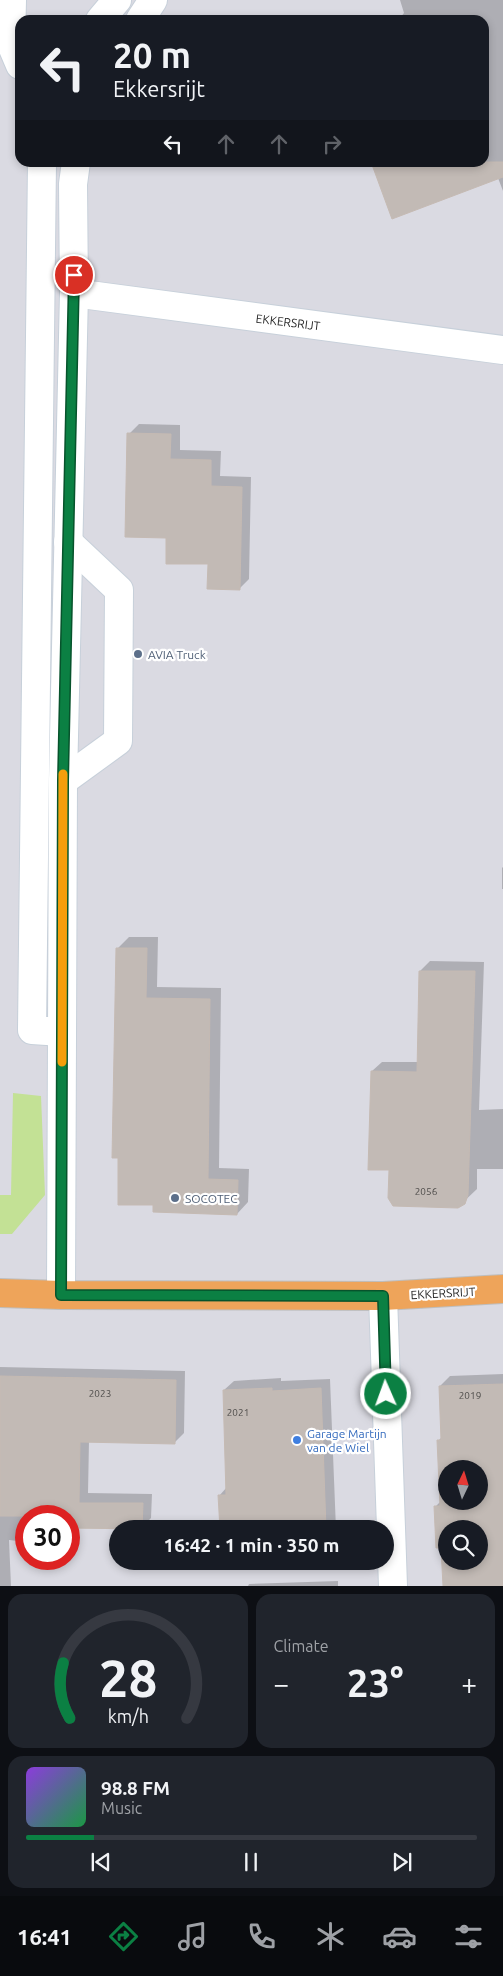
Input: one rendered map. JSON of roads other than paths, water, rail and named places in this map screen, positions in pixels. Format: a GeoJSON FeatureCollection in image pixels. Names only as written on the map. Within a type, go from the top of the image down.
{"type":"FeatureCollection","features":[{"type":"Feature","properties":{"kind":"main road","name":"EKKERSRIJT"},"geometry":{"type":"LineString","coordinates":[[0,1293],[61,1295],[383,1296],[503,1289]]}},
{"type":"Feature","properties":{"kind":"street"},"geometry":{"type":"LineString","coordinates":[[12,0],[10,44],[15,55]]}},
{"type":"Feature","properties":{"kind":"street"},"geometry":{"type":"LineString","coordinates":[[104,15],[117,0]]}},
{"type":"Feature","properties":{"kind":"street"},"geometry":{"type":"LineString","coordinates":[[144,15],[154,0]]}},
{"type":"Feature","properties":{"kind":"street"},"geometry":{"type":"LineString","coordinates":[[42,167],[32,1030],[62,1032]]}},
{"type":"Feature","properties":{"kind":"street"},"geometry":{"type":"LineString","coordinates":[[61,1295],[63,781],[74,294],[73,184],[75,167]]}},
{"type":"Feature","properties":{"kind":"street","name":"EKKERSRIJT"},"geometry":{"type":"LineString","coordinates":[[74,294],[503,350]]}},
{"type":"Feature","properties":{"kind":"street"},"geometry":{"type":"LineString","coordinates":[[63,781],[118,741],[119,590],[68,542]]}},
{"type":"Feature","properties":{"kind":"street"},"geometry":{"type":"LineString","coordinates":[[383,1296],[393,1586]]}},
{"type":"Feature","properties":{"kind":"place","name":"AVIA Truck"},"geometry":{"type":"Point","coordinates":[138,654]}},
{"type":"Feature","properties":{"kind":"place","name":"SOCOTEC"},"geometry":{"type":"Point","coordinates":[175,1198]}},
{"type":"Feature","properties":{"kind":"place","name":"Garage Martijn van de Wiel"},"geometry":{"type":"Point","coordinates":[297,1440]}}]}
